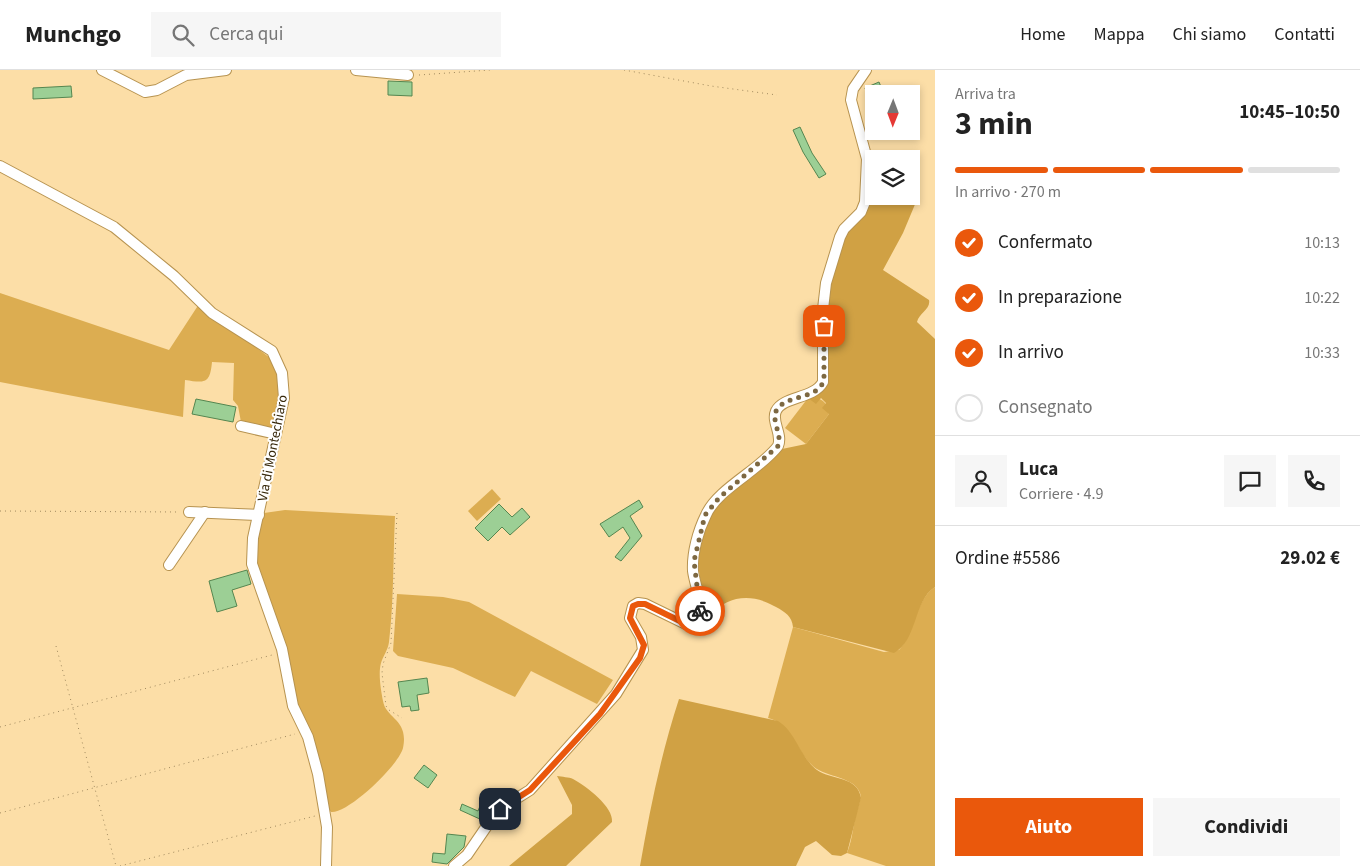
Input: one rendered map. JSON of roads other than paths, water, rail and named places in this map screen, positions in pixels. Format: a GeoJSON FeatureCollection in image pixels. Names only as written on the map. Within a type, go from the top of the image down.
{"type":"FeatureCollection","features":[{"type":"Feature","properties":{"kind":"street"},"geometry":{"type":"LineString","coordinates":[[102,70],[145,92],[157,90],[186,75],[226,70]]}},
{"type":"Feature","properties":{"kind":"street"},"geometry":{"type":"LineString","coordinates":[[356,70],[408,75]]}},
{"type":"Feature","properties":{"kind":"street"},"geometry":{"type":"LineString","coordinates":[[454,866],[464,858],[500,809],[530,790],[616,694],[643,650],[641,637],[630,618],[633,606],[645,604],[686,624],[697,620],[700,605],[694,578],[694,561],[705,515],[719,498],[778,446],[780,437],[775,417],[777,409],[784,403],[816,390],[823,382],[823,309],[827,277],[844,229],[861,212],[865,202],[867,159],[851,100],[853,89],[866,70]]}},
{"type":"Feature","properties":{"kind":"street","name":"Via di Montechiaro"},"geometry":{"type":"LineString","coordinates":[[0,166],[114,227],[174,276],[212,312],[272,351],[280,368],[284,391],[252,551],[253,570],[283,653],[294,706],[306,731],[325,813],[327,827],[326,866]]}},
{"type":"Feature","properties":{"kind":"street"},"geometry":{"type":"LineString","coordinates":[[241,426],[276,434]]}},
{"type":"Feature","properties":{"kind":"street"},"geometry":{"type":"LineString","coordinates":[[189,512],[259,515]]}},
{"type":"Feature","properties":{"kind":"street"},"geometry":{"type":"LineString","coordinates":[[169,566],[204,512]]}}]}
